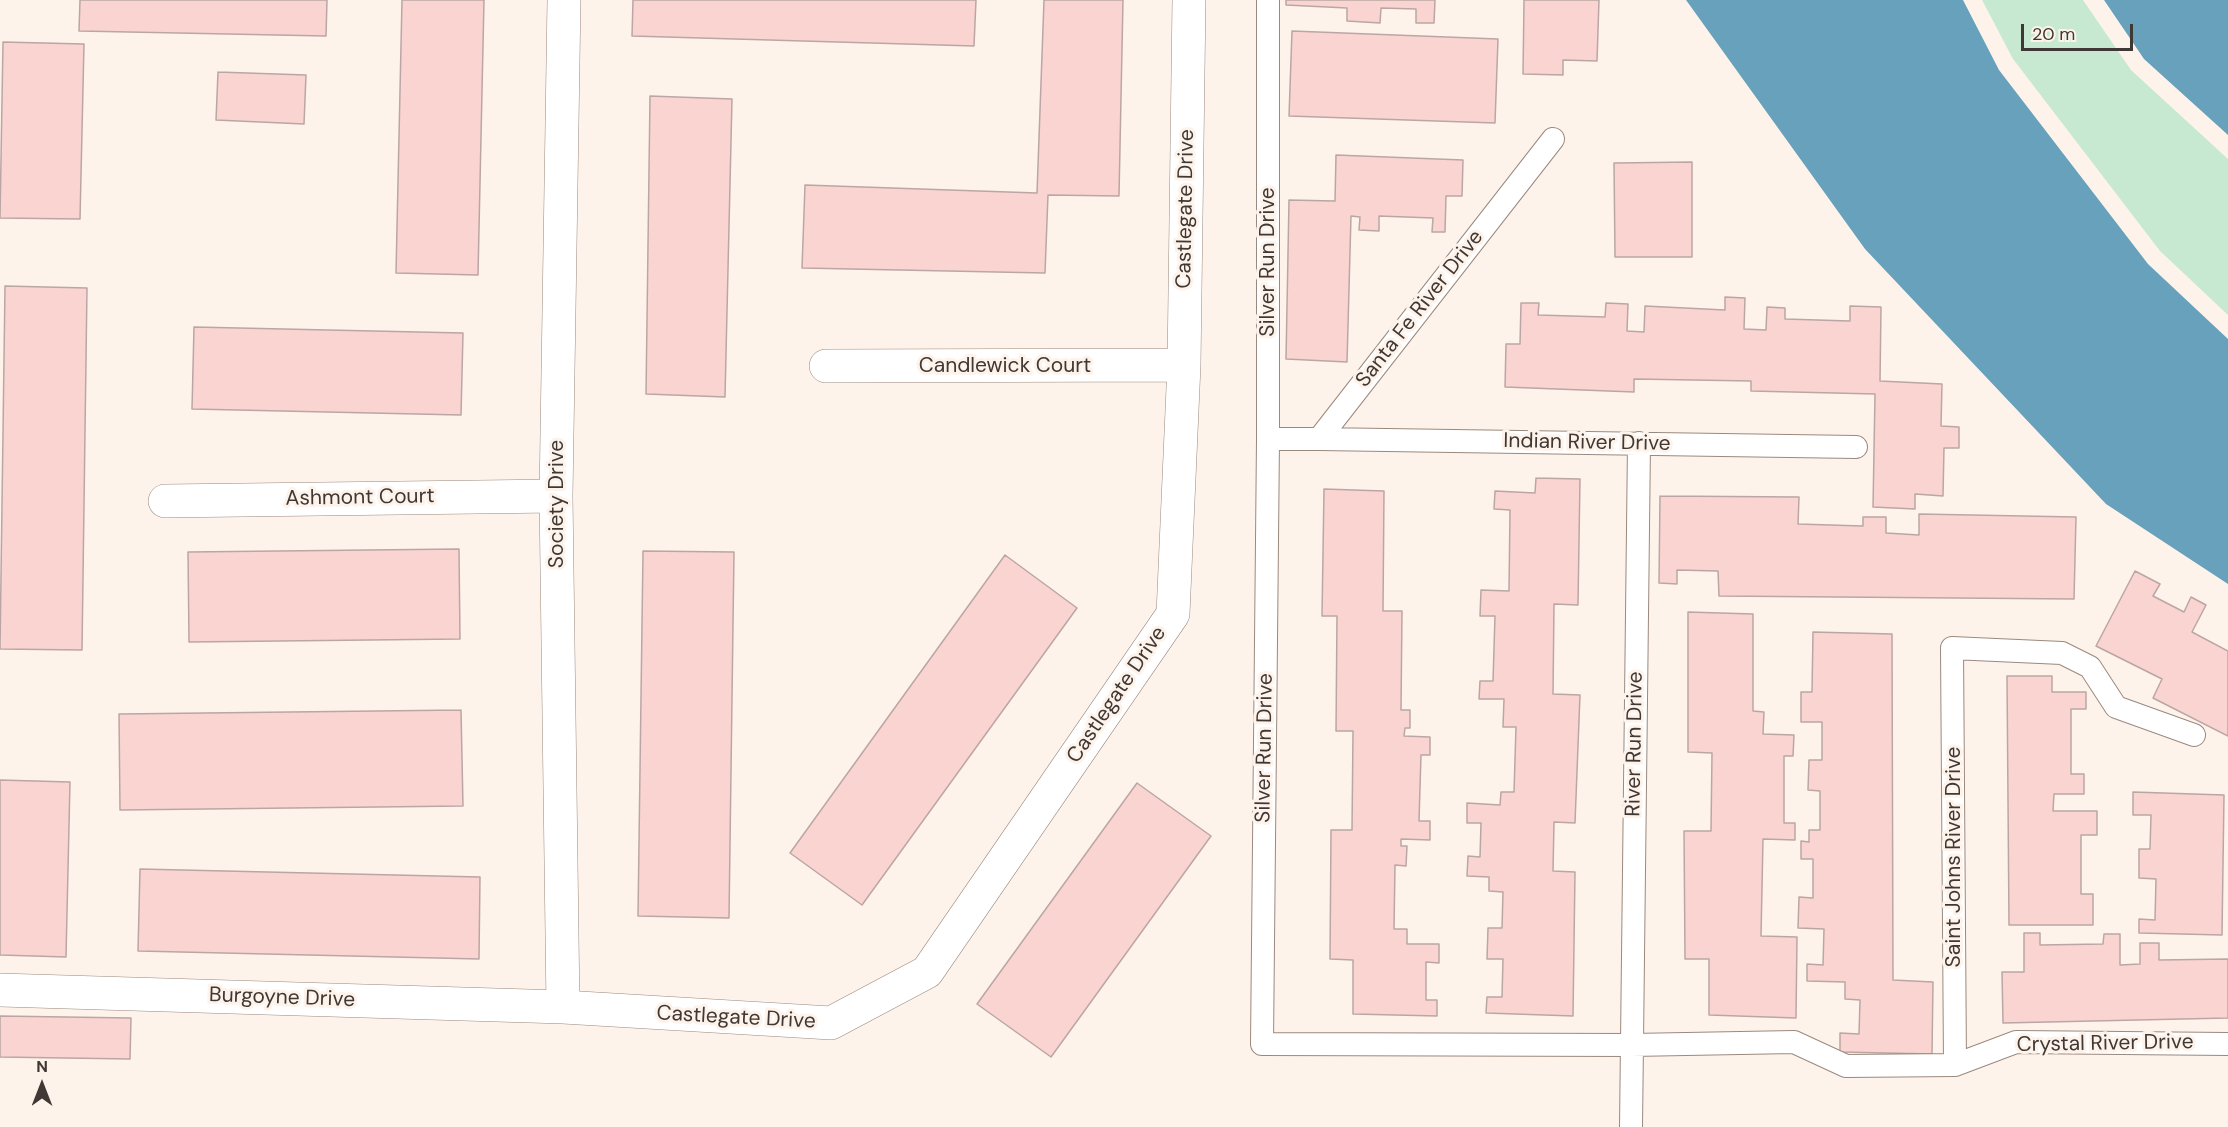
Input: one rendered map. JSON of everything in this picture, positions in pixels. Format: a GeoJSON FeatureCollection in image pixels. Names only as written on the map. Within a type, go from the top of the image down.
{"type":"FeatureCollection","features":[{"type":"Feature","properties":{"kind":"street","name":"Society Drive"},"geometry":{"type":"LineString","coordinates":[[563,1007],[556,496],[564,0]]}},
{"type":"Feature","properties":{"kind":"street","name":"Castlegate Drive"},"geometry":{"type":"LineString","coordinates":[[563,1007],[831,1023],[927,972],[1173,614],[1184,365],[1189,0]]}},
{"type":"Feature","properties":{"kind":"street","name":"Candlewick Court"},"geometry":{"type":"LineString","coordinates":[[826,366],[1184,365]]}},
{"type":"Feature","properties":{"kind":"street","name":"Ashmont Court"},"geometry":{"type":"LineString","coordinates":[[165,501],[556,496]]}},
{"type":"Feature","properties":{"kind":"street","name":"Burgoyne Drive"},"geometry":{"type":"LineString","coordinates":[[0,990],[563,1007]]}},
{"type":"Feature","properties":{"kind":"lane","name":"Silver Run Drive"},"geometry":{"type":"LineString","coordinates":[[1268,0],[1269,438],[1262,1044],[1632,1045]]}},
{"type":"Feature","properties":{"kind":"lane","name":"Santa Fe River Drive"},"geometry":{"type":"LineString","coordinates":[[1319,439],[1553,139]]}},
{"type":"Feature","properties":{"kind":"lane"},"geometry":{"type":"LineString","coordinates":[[1269,438],[1319,439]]}},
{"type":"Feature","properties":{"kind":"lane","name":"Indian River Drive"},"geometry":{"type":"LineString","coordinates":[[1319,439],[1856,447]]}},
{"type":"Feature","properties":{"kind":"lane","name":"River Run Drive"},"geometry":{"type":"LineString","coordinates":[[1632,1045],[1639,443]]}},
{"type":"Feature","properties":{"kind":"lane","name":"Saint Johns River Drive"},"geometry":{"type":"LineString","coordinates":[[1955,1065],[1952,648],[2062,653],[2090,667],[2116,707],[2194,735]]}},
{"type":"Feature","properties":{"kind":"lane","name":"Crystal River Drive"},"geometry":{"type":"LineString","coordinates":[[1632,1045],[1794,1042],[1846,1066],[1955,1065],[2016,1042],[2228,1044]]}},
{"type":"Feature","properties":{"kind":"lane"},"geometry":{"type":"LineString","coordinates":[[1631,1127],[1632,1045]]}},
{"type":"Feature","properties":{"kind":"green space"},"geometry":{"type":"Polygon","coordinates":[[[1982,0],[2083,0],[2131,70],[2228,159],[2228,315],[2160,251],[2013,59],[1982,0]]]}},
{"type":"Feature","properties":{"kind":"water"},"geometry":{"type":"Polygon","coordinates":[[[1686,0],[1963,0],[1999,70],[2148,264],[2228,339],[2228,584],[2106,504],[1865,249],[1686,0]]]}},
{"type":"Feature","properties":{"kind":"water"},"geometry":{"type":"Polygon","coordinates":[[[2104,0],[2228,0],[2228,135],[2144,59],[2104,0]]]}},
{"type":"Feature","properties":{"kind":"building"},"geometry":{"type":"Polygon","coordinates":[[[80,0],[327,0],[326,36],[79,31],[80,0]]]}},
{"type":"Feature","properties":{"kind":"building"},"geometry":{"type":"Polygon","coordinates":[[[402,0],[484,0],[478,275],[396,273],[402,0]]]}},
{"type":"Feature","properties":{"kind":"building"},"geometry":{"type":"Polygon","coordinates":[[[633,0],[976,0],[974,46],[632,36],[633,0]]]}},
{"type":"Feature","properties":{"kind":"building"},"geometry":{"type":"Polygon","coordinates":[[[1044,0],[1123,0],[1119,196],[1048,195],[1045,273],[802,268],[805,185],[1037,193],[1044,0]]]}},
{"type":"Feature","properties":{"kind":"building"},"geometry":{"type":"Polygon","coordinates":[[[1286,0],[1435,0],[1434,23],[1416,23],[1416,9],[1381,8],[1380,23],[1347,21],[1347,8],[1286,5],[1286,0]]]}},
{"type":"Feature","properties":{"kind":"building"},"geometry":{"type":"Polygon","coordinates":[[[1524,0],[1599,0],[1597,61],[1563,60],[1563,75],[1523,74],[1524,0]]]}},
{"type":"Feature","properties":{"kind":"building"},"geometry":{"type":"Polygon","coordinates":[[[1292,31],[1498,39],[1495,123],[1289,116],[1292,31]]]}},
{"type":"Feature","properties":{"kind":"building"},"geometry":{"type":"Polygon","coordinates":[[[3,42],[84,44],[80,219],[0,218],[3,42]]]}},
{"type":"Feature","properties":{"kind":"building"},"geometry":{"type":"Polygon","coordinates":[[[218,72],[306,75],[304,124],[216,120],[218,72]]]}},
{"type":"Feature","properties":{"kind":"building"},"geometry":{"type":"Polygon","coordinates":[[[650,96],[732,99],[725,397],[646,394],[650,96]]]}},
{"type":"Feature","properties":{"kind":"building"},"geometry":{"type":"Polygon","coordinates":[[[1336,155],[1463,160],[1462,196],[1446,196],[1445,232],[1432,232],[1433,218],[1379,216],[1379,231],[1359,230],[1360,217],[1351,216],[1347,362],[1286,359],[1289,200],[1335,201],[1336,155]]]}},
{"type":"Feature","properties":{"kind":"building"},"geometry":{"type":"Polygon","coordinates":[[[1692,162],[1692,257],[1615,257],[1614,163],[1692,162]]]}},
{"type":"Feature","properties":{"kind":"building"},"geometry":{"type":"Polygon","coordinates":[[[5,286],[87,288],[82,650],[0,649],[5,286]]]}},
{"type":"Feature","properties":{"kind":"building"},"geometry":{"type":"Polygon","coordinates":[[[1725,297],[1745,298],[1744,329],[1766,330],[1767,307],[1785,308],[1785,319],[1850,321],[1850,306],[1881,307],[1880,381],[1942,384],[1941,426],[1959,427],[1959,448],[1944,448],[1943,496],[1915,494],[1915,509],[1873,507],[1875,394],[1751,391],[1751,381],[1634,379],[1634,392],[1505,387],[1506,344],[1520,344],[1521,303],[1539,303],[1538,315],[1605,317],[1606,303],[1628,304],[1627,331],[1644,332],[1645,306],[1725,310],[1725,297]]]}},
{"type":"Feature","properties":{"kind":"building"},"geometry":{"type":"Polygon","coordinates":[[[194,327],[463,333],[461,415],[192,409],[194,327]]]}},
{"type":"Feature","properties":{"kind":"building"},"geometry":{"type":"Polygon","coordinates":[[[1536,478],[1580,479],[1578,605],[1554,604],[1553,694],[1580,695],[1575,823],[1554,822],[1553,871],[1575,872],[1573,1016],[1486,1013],[1487,997],[1502,997],[1503,959],[1487,959],[1488,928],[1502,928],[1503,892],[1489,891],[1489,877],[1467,876],[1468,856],[1480,857],[1481,823],[1467,823],[1467,803],[1500,805],[1501,792],[1514,792],[1516,727],[1503,727],[1504,699],[1479,699],[1480,681],[1493,681],[1495,616],[1480,616],[1481,590],[1509,591],[1510,510],[1494,509],[1495,491],[1535,493],[1536,478]]]}},
{"type":"Feature","properties":{"kind":"building"},"geometry":{"type":"Polygon","coordinates":[[[1324,489],[1384,491],[1383,611],[1402,611],[1401,710],[1410,710],[1410,728],[1405,728],[1404,736],[1430,737],[1430,755],[1421,755],[1419,821],[1430,821],[1430,840],[1401,839],[1401,846],[1407,846],[1406,866],[1395,865],[1394,929],[1407,929],[1407,944],[1439,944],[1439,963],[1426,962],[1426,1000],[1437,1000],[1437,1016],[1353,1014],[1353,960],[1330,959],[1331,830],[1352,830],[1353,731],[1336,731],[1337,616],[1322,616],[1324,489]]]}},
{"type":"Feature","properties":{"kind":"building"},"geometry":{"type":"Polygon","coordinates":[[[1660,496],[1799,497],[1798,524],[1863,526],[1863,517],[1886,517],[1886,533],[1919,535],[1919,514],[2076,517],[2074,599],[1719,596],[1718,571],[1677,570],[1677,584],[1659,583],[1660,496]]]}},
{"type":"Feature","properties":{"kind":"building"},"geometry":{"type":"Polygon","coordinates":[[[459,549],[460,639],[189,642],[188,552],[459,549]]]}},
{"type":"Feature","properties":{"kind":"building"},"geometry":{"type":"Polygon","coordinates":[[[643,551],[734,552],[729,918],[638,916],[643,551]]]}},
{"type":"Feature","properties":{"kind":"building"},"geometry":{"type":"Polygon","coordinates":[[[1005,555],[1077,608],[862,905],[790,853],[1005,555]]]}},
{"type":"Feature","properties":{"kind":"building"},"geometry":{"type":"Polygon","coordinates":[[[2135,571],[2160,584],[2153,596],[2184,612],[2191,597],[2206,605],[2192,632],[2228,651],[2228,736],[2153,698],[2162,679],[2096,646],[2135,571]]]}},
{"type":"Feature","properties":{"kind":"building"},"geometry":{"type":"Polygon","coordinates":[[[1688,612],[1753,614],[1753,711],[1764,712],[1763,734],[1794,735],[1793,756],[1784,756],[1784,823],[1795,823],[1795,840],[1763,839],[1761,936],[1797,937],[1796,1018],[1709,1015],[1709,959],[1685,959],[1684,831],[1711,831],[1712,753],[1688,752],[1688,612]]]}},
{"type":"Feature","properties":{"kind":"building"},"geometry":{"type":"Polygon","coordinates":[[[1813,632],[1892,634],[1893,980],[1933,982],[1932,1054],[1840,1052],[1840,1033],[1859,1034],[1860,1000],[1845,999],[1845,982],[1807,981],[1807,964],[1823,965],[1824,929],[1798,928],[1799,897],[1813,898],[1813,859],[1801,859],[1801,841],[1809,842],[1809,830],[1820,830],[1820,791],[1808,790],[1809,760],[1822,760],[1822,722],[1801,722],[1801,692],[1812,692],[1813,632]]]}},
{"type":"Feature","properties":{"kind":"building"},"geometry":{"type":"Polygon","coordinates":[[[2007,676],[2052,676],[2052,692],[2086,692],[2086,709],[2071,709],[2071,774],[2084,774],[2084,794],[2054,794],[2053,811],[2097,811],[2097,835],[2081,835],[2081,894],[2093,894],[2093,925],[2009,925],[2007,676]]]}},
{"type":"Feature","properties":{"kind":"building"},"geometry":{"type":"Polygon","coordinates":[[[461,710],[463,806],[120,810],[119,714],[461,710]]]}},
{"type":"Feature","properties":{"kind":"building"},"geometry":{"type":"Polygon","coordinates":[[[0,780],[70,782],[66,957],[0,955],[0,780]]]}},
{"type":"Feature","properties":{"kind":"building"},"geometry":{"type":"Polygon","coordinates":[[[1137,783],[1211,836],[1051,1057],[977,1004],[1137,783]]]}},
{"type":"Feature","properties":{"kind":"building"},"geometry":{"type":"Polygon","coordinates":[[[2133,792],[2224,795],[2222,935],[2139,933],[2139,919],[2155,920],[2156,879],[2139,878],[2139,849],[2150,849],[2151,815],[2133,815],[2133,792]]]}},
{"type":"Feature","properties":{"kind":"building"},"geometry":{"type":"Polygon","coordinates":[[[140,869],[480,877],[479,959],[138,951],[140,869]]]}},
{"type":"Feature","properties":{"kind":"building"},"geometry":{"type":"Polygon","coordinates":[[[2024,933],[2040,933],[2040,945],[2103,944],[2104,934],[2120,934],[2120,965],[2140,964],[2140,943],[2159,943],[2159,960],[2228,959],[2228,1018],[2003,1023],[2002,972],[2024,972],[2024,933]]]}},
{"type":"Feature","properties":{"kind":"building"},"geometry":{"type":"Polygon","coordinates":[[[0,1016],[131,1018],[130,1059],[0,1057],[0,1016]]]}}]}
